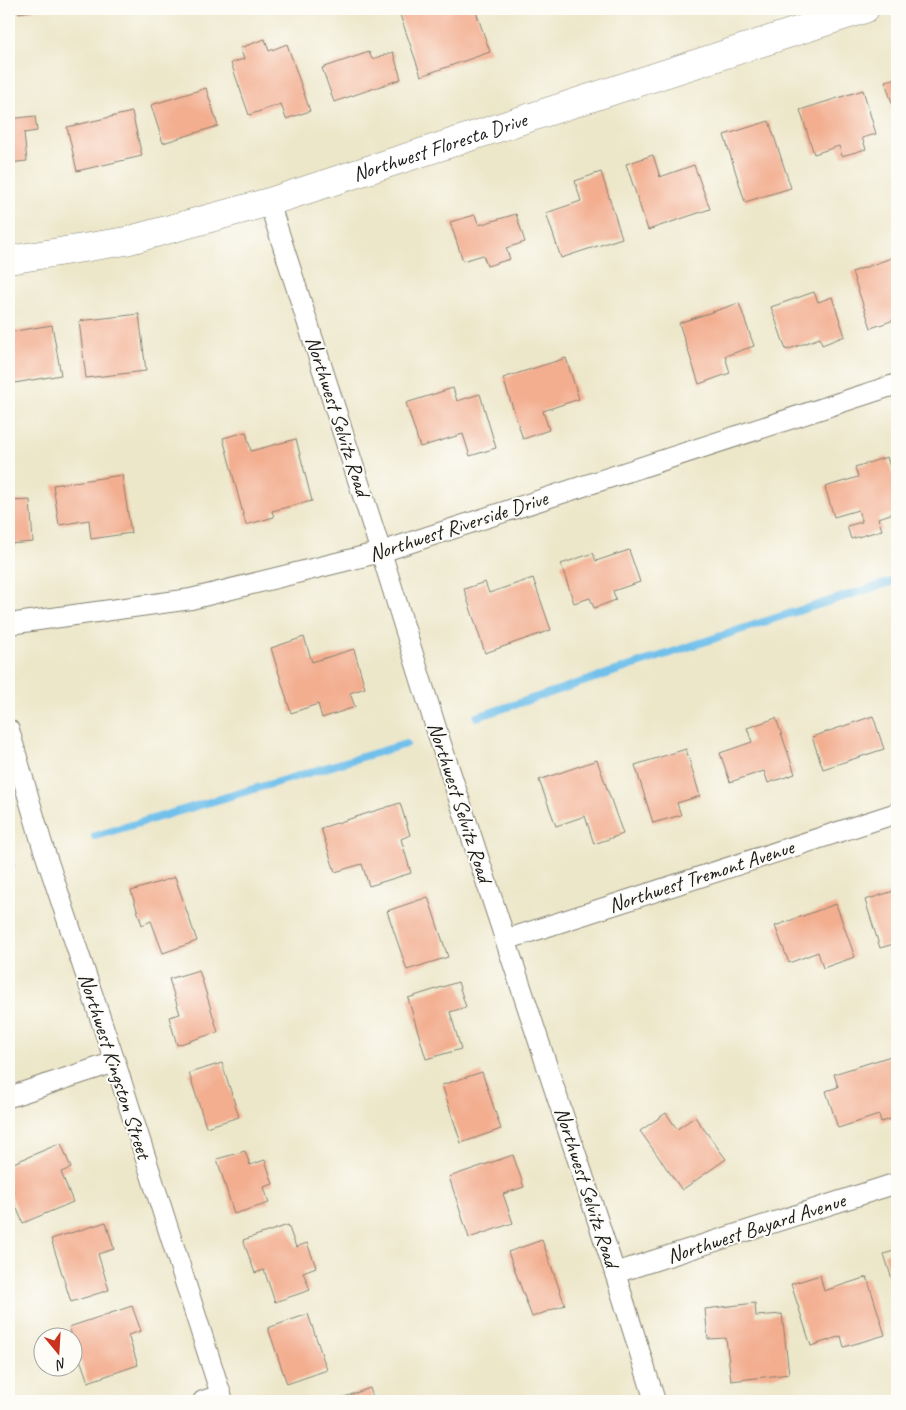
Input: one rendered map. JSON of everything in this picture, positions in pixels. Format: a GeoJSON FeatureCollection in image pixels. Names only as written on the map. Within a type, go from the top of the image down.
{"type":"FeatureCollection","features":[{"type":"Feature","properties":{"kind":"street","name":"Northwest Floresta Drive"},"geometry":{"type":"LineString","coordinates":[[9,260],[126,241],[269,202],[866,9]]}},
{"type":"Feature","properties":{"kind":"street","name":"Northwest Selvitz Road"},"geometry":{"type":"LineString","coordinates":[[269,202],[504,940],[615,1273],[655,1401]]}},
{"type":"Feature","properties":{"kind":"street","name":"Northwest Riverside Drive"},"geometry":{"type":"LineString","coordinates":[[9,624],[191,599],[381,552],[897,384]]}},
{"type":"Feature","properties":{"kind":"street","name":"Northwest Kingston Street"},"geometry":{"type":"LineString","coordinates":[[9,730],[42,844],[115,1062],[216,1399]]}},
{"type":"Feature","properties":{"kind":"street","name":"Northwest Tremont Avenue"},"geometry":{"type":"LineString","coordinates":[[504,940],[897,813]]}},
{"type":"Feature","properties":{"kind":"street"},"geometry":{"type":"LineString","coordinates":[[9,1097],[115,1062]]}},
{"type":"Feature","properties":{"kind":"street","name":"Northwest Bayard Avenue"},"geometry":{"type":"LineString","coordinates":[[615,1273],[897,1183]]}},
{"type":"Feature","properties":{"kind":"building"},"geometry":{"type":"Polygon","coordinates":[[[18,9],[35,9],[35,10],[19,13],[18,9]]]}},
{"type":"Feature","properties":{"kind":"building"},"geometry":{"type":"Polygon","coordinates":[[[398,9],[445,9],[446,11],[453,9],[475,9],[490,52],[421,76],[398,9]]]}},
{"type":"Feature","properties":{"kind":"building"},"geometry":{"type":"Polygon","coordinates":[[[265,39],[269,51],[287,44],[310,111],[286,119],[281,104],[249,115],[231,63],[244,59],[240,48],[265,39]]]}},
{"type":"Feature","properties":{"kind":"building"},"geometry":{"type":"Polygon","coordinates":[[[369,52],[372,59],[393,52],[401,79],[334,102],[322,68],[369,52]]]}},
{"type":"Feature","properties":{"kind":"building"},"geometry":{"type":"Polygon","coordinates":[[[897,78],[897,119],[885,81],[897,78]]]}},
{"type":"Feature","properties":{"kind":"building"},"geometry":{"type":"Polygon","coordinates":[[[206,88],[218,126],[163,143],[151,105],[206,88]]]}},
{"type":"Feature","properties":{"kind":"building"},"geometry":{"type":"Polygon","coordinates":[[[863,90],[876,134],[862,138],[866,149],[842,156],[839,146],[814,154],[800,110],[863,90]]]}},
{"type":"Feature","properties":{"kind":"building"},"geometry":{"type":"Polygon","coordinates":[[[132,112],[142,156],[77,171],[67,127],[132,112]]]}},
{"type":"Feature","properties":{"kind":"building"},"geometry":{"type":"Polygon","coordinates":[[[35,116],[37,131],[24,133],[27,161],[9,163],[9,119],[35,116]]]}},
{"type":"Feature","properties":{"kind":"building"},"geometry":{"type":"Polygon","coordinates":[[[769,121],[791,188],[745,202],[724,135],[769,121]]]}},
{"type":"Feature","properties":{"kind":"building"},"geometry":{"type":"Polygon","coordinates":[[[653,155],[660,177],[694,165],[710,209],[648,230],[626,164],[653,155]]]}},
{"type":"Feature","properties":{"kind":"building"},"geometry":{"type":"Polygon","coordinates":[[[601,172],[622,238],[561,258],[546,213],[581,201],[575,181],[601,172]]]}},
{"type":"Feature","properties":{"kind":"building"},"geometry":{"type":"Polygon","coordinates":[[[516,214],[525,242],[506,248],[510,259],[487,266],[483,255],[463,261],[450,222],[475,215],[479,225],[516,214]]]}},
{"type":"Feature","properties":{"kind":"building"},"geometry":{"type":"Polygon","coordinates":[[[897,256],[897,307],[895,307],[897,319],[871,328],[852,272],[897,256]]]}},
{"type":"Feature","properties":{"kind":"building"},"geometry":{"type":"Polygon","coordinates":[[[814,292],[818,302],[832,297],[845,336],[822,345],[820,338],[786,350],[771,307],[814,292]]]}},
{"type":"Feature","properties":{"kind":"building"},"geometry":{"type":"Polygon","coordinates":[[[739,303],[754,346],[725,356],[730,373],[699,384],[679,323],[739,303]]]}},
{"type":"Feature","properties":{"kind":"building"},"geometry":{"type":"Polygon","coordinates":[[[139,314],[146,371],[86,378],[79,321],[139,314]]]}},
{"type":"Feature","properties":{"kind":"building"},"geometry":{"type":"Polygon","coordinates":[[[52,325],[61,375],[9,384],[9,332],[52,325]]]}},
{"type":"Feature","properties":{"kind":"building"},"geometry":{"type":"Polygon","coordinates":[[[566,358],[579,399],[543,411],[549,430],[523,439],[503,378],[566,358]]]}},
{"type":"Feature","properties":{"kind":"building"},"geometry":{"type":"Polygon","coordinates":[[[453,388],[457,401],[480,394],[496,448],[470,456],[463,434],[420,447],[406,403],[453,388]]]}},
{"type":"Feature","properties":{"kind":"building"},"geometry":{"type":"Polygon","coordinates":[[[246,432],[251,451],[296,439],[312,501],[272,511],[274,517],[246,525],[223,438],[246,432]]]}},
{"type":"Feature","properties":{"kind":"building"},"geometry":{"type":"Polygon","coordinates":[[[887,457],[897,489],[897,512],[878,518],[882,530],[851,539],[847,526],[862,522],[858,510],[834,517],[825,487],[858,477],[855,467],[887,457]]]}},
{"type":"Feature","properties":{"kind":"building"},"geometry":{"type":"Polygon","coordinates":[[[122,475],[131,533],[91,539],[89,520],[59,525],[53,485],[122,475]]]}},
{"type":"Feature","properties":{"kind":"building"},"geometry":{"type":"Polygon","coordinates":[[[30,500],[33,542],[9,544],[9,501],[30,500]]]}},
{"type":"Feature","properties":{"kind":"building"},"geometry":{"type":"Polygon","coordinates":[[[629,550],[640,582],[613,591],[616,600],[594,608],[590,598],[574,603],[561,564],[593,553],[596,561],[629,550]]]}},
{"type":"Feature","properties":{"kind":"building"},"geometry":{"type":"Polygon","coordinates":[[[533,578],[551,630],[485,653],[464,589],[485,582],[489,593],[533,578]]]}},
{"type":"Feature","properties":{"kind":"building"},"geometry":{"type":"Polygon","coordinates":[[[304,637],[312,662],[354,649],[365,688],[350,693],[355,707],[322,718],[318,704],[291,713],[271,648],[304,637]]]}},
{"type":"Feature","properties":{"kind":"building"},"geometry":{"type":"Polygon","coordinates":[[[873,716],[884,749],[823,769],[812,737],[873,716]]]}},
{"type":"Feature","properties":{"kind":"building"},"geometry":{"type":"Polygon","coordinates":[[[776,718],[795,774],[768,783],[764,771],[730,782],[720,753],[752,742],[747,728],[776,718]]]}},
{"type":"Feature","properties":{"kind":"building"},"geometry":{"type":"Polygon","coordinates":[[[686,749],[700,796],[677,803],[681,815],[653,823],[635,765],[686,749]]]}},
{"type":"Feature","properties":{"kind":"building"},"geometry":{"type":"Polygon","coordinates":[[[597,760],[623,834],[594,844],[585,816],[556,826],[539,780],[597,760]]]}},
{"type":"Feature","properties":{"kind":"building"},"geometry":{"type":"Polygon","coordinates":[[[400,803],[410,835],[401,839],[411,873],[369,886],[362,864],[335,872],[321,828],[400,803]]]}},
{"type":"Feature","properties":{"kind":"building"},"geometry":{"type":"Polygon","coordinates":[[[175,877],[197,941],[163,953],[151,921],[142,925],[131,891],[175,877]]]}},
{"type":"Feature","properties":{"kind":"building"},"geometry":{"type":"Polygon","coordinates":[[[897,890],[897,943],[880,948],[865,900],[897,890]]]}},
{"type":"Feature","properties":{"kind":"building"},"geometry":{"type":"Polygon","coordinates":[[[428,897],[448,957],[407,970],[387,911],[428,897]]]}},
{"type":"Feature","properties":{"kind":"building"},"geometry":{"type":"Polygon","coordinates":[[[836,904],[855,957],[823,968],[818,952],[789,963],[775,926],[836,904]]]}},
{"type":"Feature","properties":{"kind":"building"},"geometry":{"type":"Polygon","coordinates":[[[199,970],[218,1032],[177,1045],[169,1017],[180,1014],[169,979],[199,970]]]}},
{"type":"Feature","properties":{"kind":"building"},"geometry":{"type":"Polygon","coordinates":[[[458,982],[466,1007],[450,1012],[461,1049],[426,1059],[408,998],[458,982]]]}},
{"type":"Feature","properties":{"kind":"building"},"geometry":{"type":"Polygon","coordinates":[[[891,1056],[897,1078],[897,1117],[881,1122],[879,1115],[838,1128],[826,1091],[838,1087],[834,1074],[891,1056]]]}},
{"type":"Feature","properties":{"kind":"building"},"geometry":{"type":"Polygon","coordinates":[[[222,1063],[239,1117],[206,1127],[189,1073],[222,1063]]]}},
{"type":"Feature","properties":{"kind":"building"},"geometry":{"type":"Polygon","coordinates":[[[482,1072],[501,1129],[461,1143],[442,1085],[482,1072]]]}},
{"type":"Feature","properties":{"kind":"building"},"geometry":{"type":"Polygon","coordinates":[[[666,1113],[677,1129],[695,1117],[726,1159],[682,1190],[640,1131],[666,1113]]]}},
{"type":"Feature","properties":{"kind":"building"},"geometry":{"type":"Polygon","coordinates":[[[61,1143],[71,1168],[61,1172],[73,1202],[23,1223],[9,1190],[9,1165],[61,1143]]]}},
{"type":"Feature","properties":{"kind":"building"},"geometry":{"type":"Polygon","coordinates":[[[245,1151],[250,1165],[265,1160],[273,1184],[264,1187],[269,1203],[234,1214],[217,1159],[245,1151]]]}},
{"type":"Feature","properties":{"kind":"building"},"geometry":{"type":"Polygon","coordinates":[[[513,1155],[524,1187],[503,1194],[513,1223],[469,1238],[449,1177],[513,1155]]]}},
{"type":"Feature","properties":{"kind":"building"},"geometry":{"type":"Polygon","coordinates":[[[106,1222],[114,1249],[98,1254],[109,1290],[71,1302],[51,1239],[106,1222]]]}},
{"type":"Feature","properties":{"kind":"building"},"geometry":{"type":"Polygon","coordinates":[[[288,1225],[296,1247],[307,1243],[316,1267],[303,1272],[310,1290],[275,1302],[264,1270],[255,1273],[243,1240],[288,1225]]]}},
{"type":"Feature","properties":{"kind":"building"},"geometry":{"type":"Polygon","coordinates":[[[542,1240],[565,1305],[532,1317],[508,1252],[542,1240]]]}},
{"type":"Feature","properties":{"kind":"building"},"geometry":{"type":"Polygon","coordinates":[[[897,1250],[897,1295],[884,1254],[897,1250]]]}},
{"type":"Feature","properties":{"kind":"building"},"geometry":{"type":"Polygon","coordinates":[[[820,1275],[824,1291],[867,1277],[885,1335],[844,1347],[841,1336],[811,1346],[791,1284],[820,1275]]]}},
{"type":"Feature","properties":{"kind":"building"},"geometry":{"type":"Polygon","coordinates":[[[755,1303],[756,1316],[782,1314],[789,1374],[731,1381],[726,1338],[708,1339],[705,1309],[755,1303]]]}},
{"type":"Feature","properties":{"kind":"building"},"geometry":{"type":"Polygon","coordinates":[[[132,1306],[141,1331],[128,1335],[138,1365],[88,1382],[82,1365],[82,1328],[69,1327],[132,1306]]]}},
{"type":"Feature","properties":{"kind":"building"},"geometry":{"type":"Polygon","coordinates":[[[308,1314],[327,1370],[287,1384],[268,1328],[308,1314]]]}},
{"type":"Feature","properties":{"kind":"building"},"geometry":{"type":"Polygon","coordinates":[[[370,1388],[374,1401],[333,1401],[370,1388]]]}},
{"type":"Feature","properties":{"kind":"waterway"},"geometry":{"type":"LineString","coordinates":[[477,717],[897,580]]}},
{"type":"Feature","properties":{"kind":"waterway"},"geometry":{"type":"LineString","coordinates":[[95,836],[406,744]]}}]}
